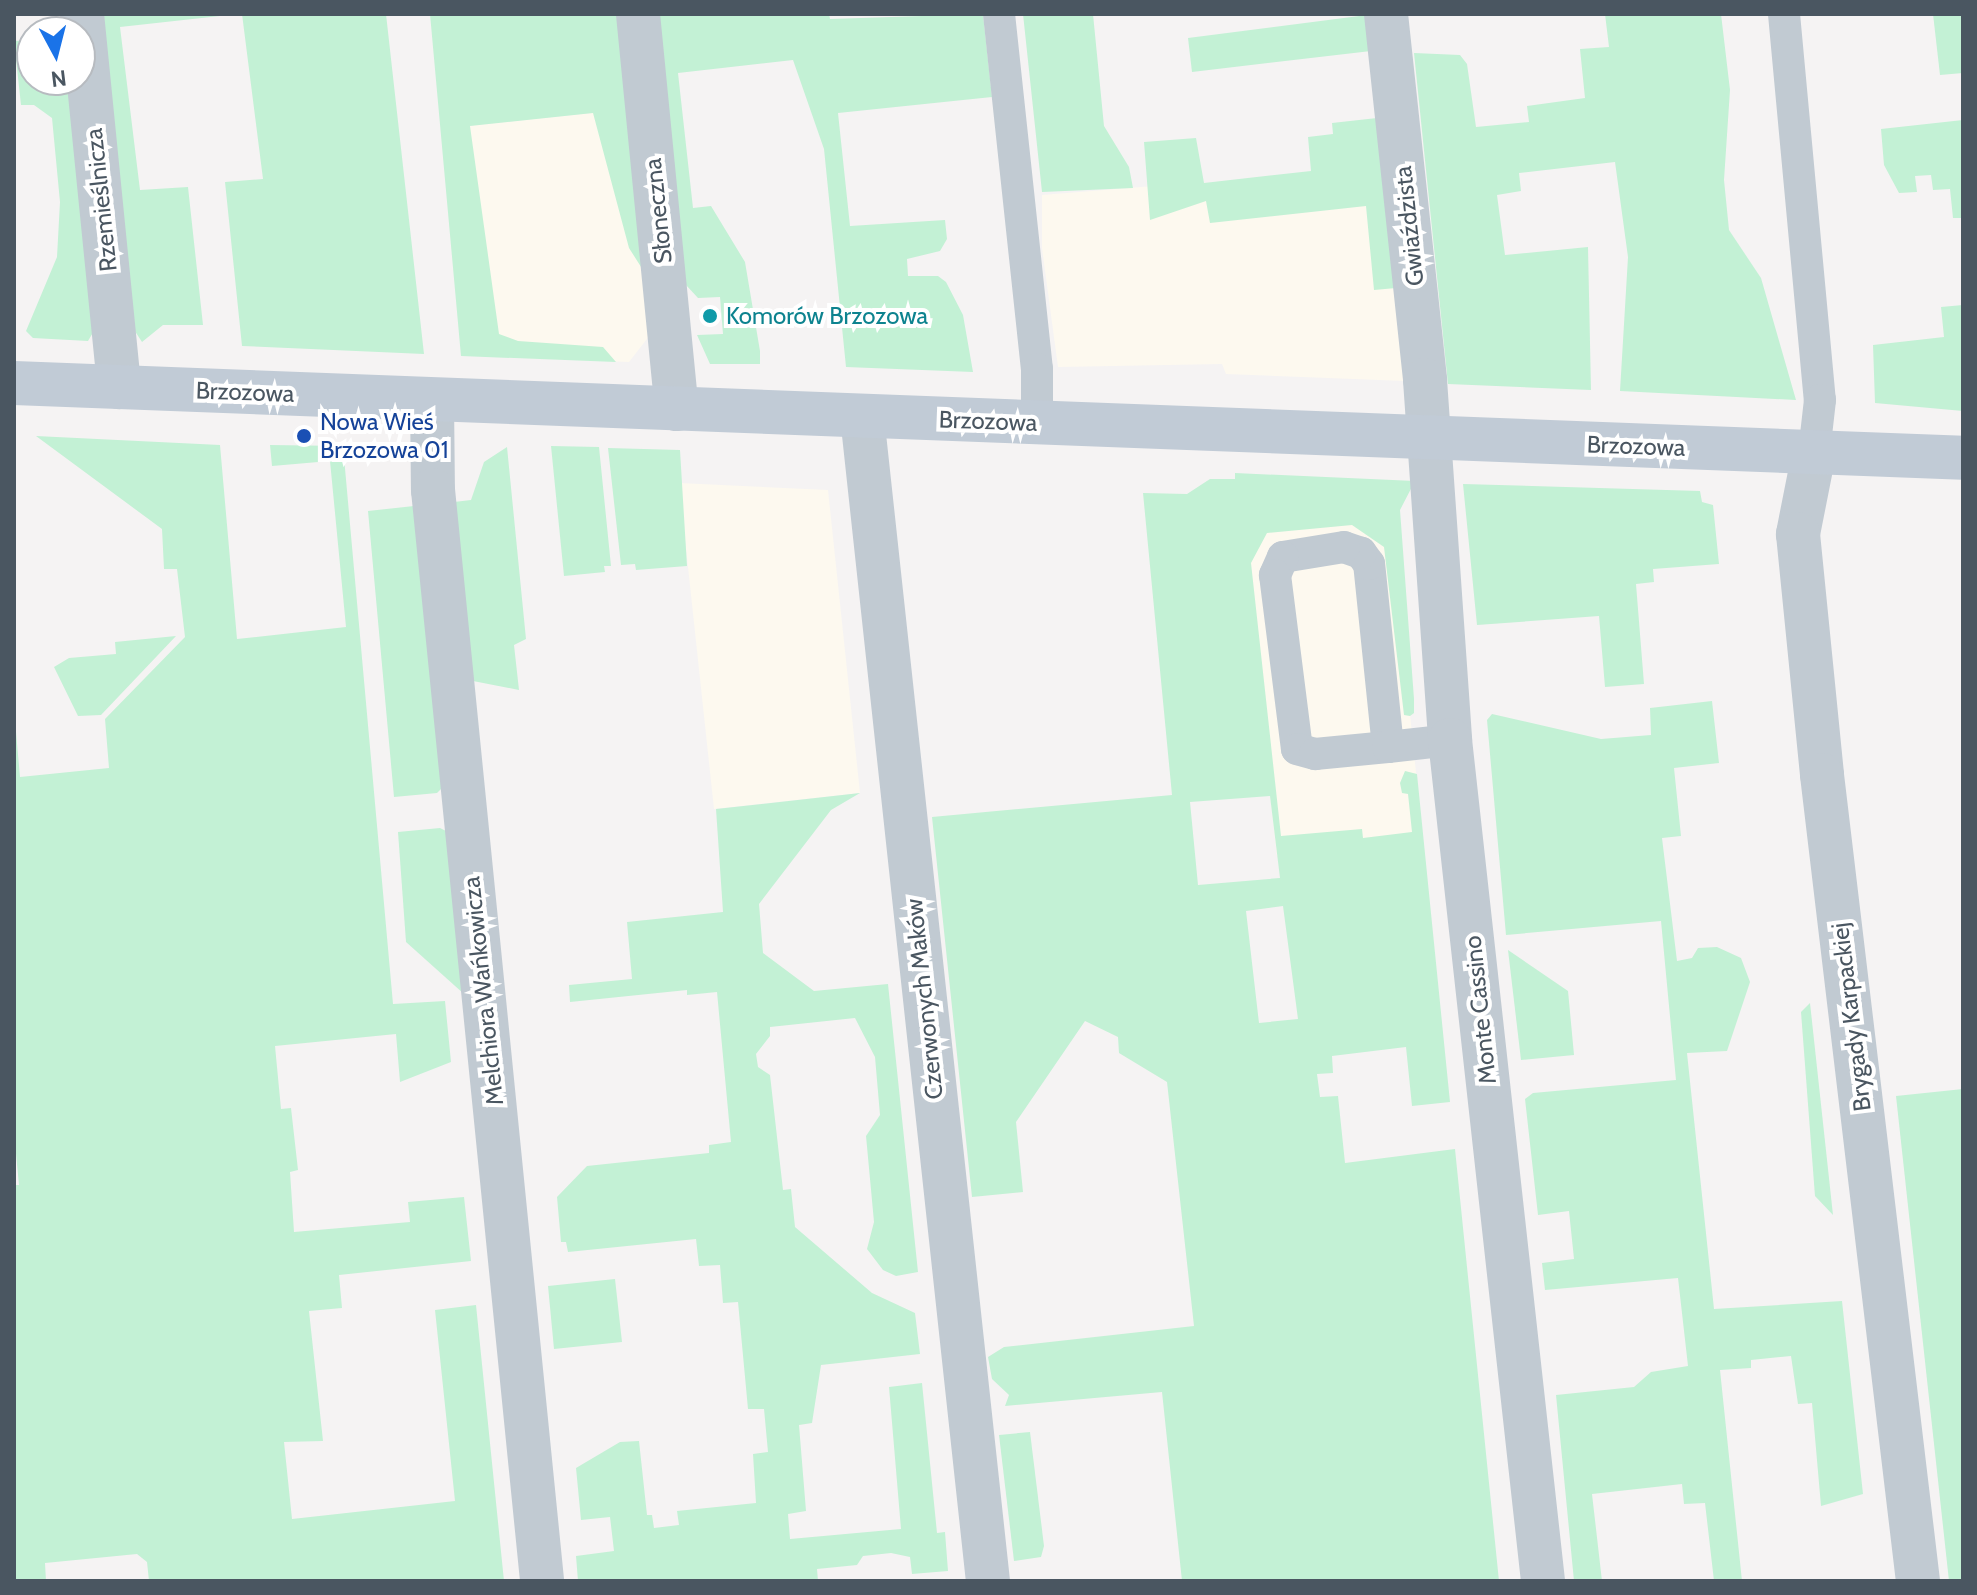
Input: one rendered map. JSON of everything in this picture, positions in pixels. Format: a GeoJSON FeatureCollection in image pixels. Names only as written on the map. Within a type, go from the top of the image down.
{"type":"FeatureCollection","features":[{"type":"Feature","properties":{"kind":"street","name":"Rzemieślnicza"},"geometry":{"type":"LineString","coordinates":[[82,14],[119,387]]}},
{"type":"Feature","properties":{"kind":"street","name":"Słoneczna"},"geometry":{"type":"LineString","coordinates":[[638,14],[677,409]]}},
{"type":"Feature","properties":{"kind":"street","name":"Gwiaździsta"},"geometry":{"type":"LineString","coordinates":[[1386,14],[1429,438]]}},
{"type":"Feature","properties":{"kind":"street","name":"Brzozowa"},"geometry":{"type":"LineString","coordinates":[[14,383],[1963,458]]}},
{"type":"Feature","properties":{"kind":"street","name":"Melchiora Wańkowicza"},"geometry":{"type":"LineString","coordinates":[[432,400],[433,490],[542,1581]]}},
{"type":"Feature","properties":{"kind":"street","name":"Czerwonych Maków"},"geometry":{"type":"LineString","coordinates":[[862,416],[988,1581]]}},
{"type":"Feature","properties":{"kind":"street","name":"Monte Cassino"},"geometry":{"type":"LineString","coordinates":[[1429,438],[1450,740],[1543,1581]]}},
{"type":"Feature","properties":{"kind":"street","name":"Brygady Karpackiej"},"geometry":{"type":"LineString","coordinates":[[1814,453],[1798,520],[1800,549],[1918,1581]]}},
{"type":"Feature","properties":{"kind":"lane"},"geometry":{"type":"LineString","coordinates":[[999,14],[1037,369],[1037,423]]}},
{"type":"Feature","properties":{"kind":"lane"},"geometry":{"type":"LineString","coordinates":[[1784,14],[1820,400],[1814,453]]}},
{"type":"Feature","properties":{"kind":"lane"},"geometry":{"type":"LineString","coordinates":[[1388,747],[1369,686],[1359,595],[1369,564],[1361,553],[1332,549],[1283,557],[1275,575],[1289,602],[1301,710],[1293,744],[1304,753],[1388,747],[1450,740]]}},
{"type":"Feature","properties":{"kind":"shaded area"},"geometry":{"type":"Polygon","coordinates":[[[628,109],[650,335],[629,362],[480,356],[457,127],[628,109]]]}},
{"type":"Feature","properties":{"kind":"shaded area"},"geometry":{"type":"Polygon","coordinates":[[[1203,182],[1206,202],[1385,183],[1405,381],[1226,374],[1222,364],[1058,367],[1042,248],[1042,195],[1203,182]]]}},
{"type":"Feature","properties":{"kind":"shaded area"},"geometry":{"type":"Polygon","coordinates":[[[679,483],[828,490],[860,793],[714,809],[679,483]]]}},
{"type":"Feature","properties":{"kind":"shaded area"},"geometry":{"type":"Polygon","coordinates":[[[1389,509],[1423,841],[1277,856],[1238,512],[1389,509]]]}},
{"type":"Feature","properties":{"kind":"green space"},"geometry":{"type":"Polygon","coordinates":[[[96,14],[238,14],[120,27],[140,190],[188,187],[203,325],[163,325],[142,342],[129,322],[96,14]]]}},
{"type":"Feature","properties":{"kind":"green space"},"geometry":{"type":"Polygon","coordinates":[[[242,14],[386,14],[424,354],[242,346],[225,182],[263,179],[242,14]]]}},
{"type":"Feature","properties":{"kind":"green space"},"geometry":{"type":"Polygon","coordinates":[[[430,14],[618,14],[643,270],[629,248],[593,113],[470,126],[499,334],[518,341],[603,347],[616,362],[461,356],[430,14]]]}},
{"type":"Feature","properties":{"kind":"green space"},"geometry":{"type":"Polygon","coordinates":[[[657,14],[829,14],[830,19],[983,14],[992,97],[838,113],[850,226],[945,220],[947,239],[940,251],[907,259],[908,276],[938,276],[946,282],[963,315],[973,372],[846,367],[824,149],[793,60],[678,73],[693,208],[711,206],[745,262],[760,351],[760,364],[710,364],[697,335],[723,334],[720,297],[698,298],[686,285],[657,14]]]}},
{"type":"Feature","properties":{"kind":"green space"},"geometry":{"type":"Polygon","coordinates":[[[1023,14],[1093,14],[1104,126],[1129,167],[1133,188],[1042,192],[1023,14]]]}},
{"type":"Feature","properties":{"kind":"green space"},"geometry":{"type":"Polygon","coordinates":[[[1605,14],[1721,14],[1730,90],[1724,180],[1729,230],[1761,278],[1796,400],[1620,391],[1628,257],[1615,162],[1519,173],[1521,191],[1497,195],[1505,255],[1588,247],[1591,390],[1448,384],[1414,53],[1460,55],[1467,64],[1476,127],[1529,122],[1527,106],[1585,98],[1580,49],[1609,47],[1605,14]]]}},
{"type":"Feature","properties":{"kind":"green space"},"geometry":{"type":"Polygon","coordinates":[[[1933,14],[1963,14],[1963,73],[1940,75],[1933,14]]]}},
{"type":"Feature","properties":{"kind":"green space"},"geometry":{"type":"Polygon","coordinates":[[[1367,15],[1371,51],[1192,72],[1188,38],[1367,15]]]}},
{"type":"Feature","properties":{"kind":"green space"},"geometry":{"type":"Polygon","coordinates":[[[20,96],[77,96],[101,319],[88,341],[33,338],[26,331],[57,257],[60,202],[52,118],[34,105],[21,105],[20,96]]]}},
{"type":"Feature","properties":{"kind":"green space"},"geometry":{"type":"Polygon","coordinates":[[[1377,118],[1396,288],[1374,290],[1366,206],[1210,223],[1206,201],[1150,220],[1144,142],[1196,138],[1204,183],[1311,171],[1308,137],[1333,134],[1332,123],[1377,118]]]}},
{"type":"Feature","properties":{"kind":"green space"},"geometry":{"type":"Polygon","coordinates":[[[1963,120],[1963,218],[1953,218],[1950,189],[1933,190],[1931,175],[1915,176],[1917,192],[1899,193],[1884,165],[1881,129],[1963,120]]]}},
{"type":"Feature","properties":{"kind":"green space"},"geometry":{"type":"Polygon","coordinates":[[[1963,305],[1963,411],[1875,403],[1873,345],[1944,337],[1941,307],[1963,305]]]}},
{"type":"Feature","properties":{"kind":"green space"},"geometry":{"type":"Polygon","coordinates":[[[36,436],[220,445],[237,639],[346,627],[330,461],[272,466],[270,445],[343,446],[393,1004],[445,1001],[451,1062],[400,1082],[396,1034],[275,1046],[281,1109],[291,1108],[298,1170],[290,1172],[294,1232],[410,1222],[408,1202],[464,1197],[471,1261],[339,1275],[342,1308],[309,1311],[323,1441],[284,1442],[292,1519],[455,1501],[435,1310],[476,1305],[504,1581],[149,1581],[147,1562],[137,1554],[45,1563],[46,1581],[14,1581],[14,1185],[19,1185],[14,1133],[14,709],[20,777],[109,768],[105,719],[185,637],[177,569],[164,569],[162,529],[36,436]]]}},
{"type":"Feature","properties":{"kind":"green space"},"geometry":{"type":"Polygon","coordinates":[[[551,446],[599,447],[611,566],[604,566],[605,572],[564,576],[551,446]]]}},
{"type":"Feature","properties":{"kind":"green space"},"geometry":{"type":"Polygon","coordinates":[[[507,447],[526,639],[514,645],[519,690],[473,681],[454,502],[471,500],[484,462],[507,447]]]}},
{"type":"Feature","properties":{"kind":"green space"},"geometry":{"type":"Polygon","coordinates":[[[608,448],[680,450],[687,566],[636,570],[635,564],[621,565],[608,448]]]}},
{"type":"Feature","properties":{"kind":"green space"},"geometry":{"type":"Polygon","coordinates":[[[1235,473],[1415,481],[1400,510],[1414,699],[1414,713],[1410,716],[1404,715],[1384,547],[1352,525],[1267,533],[1251,563],[1281,836],[1362,829],[1363,838],[1412,832],[1408,794],[1402,793],[1400,783],[1405,771],[1417,774],[1450,1102],[1412,1106],[1406,1047],[1332,1056],[1333,1073],[1317,1074],[1320,1097],[1338,1096],[1345,1163],[1455,1149],[1499,1581],[1182,1581],[1162,1392],[1005,1406],[1009,1395],[992,1379],[988,1357],[1004,1347],[1194,1326],[1167,1082],[1119,1053],[1118,1037],[1085,1021],[1016,1122],[1023,1192],[972,1197],[932,817],[1172,795],[1143,493],[1187,494],[1210,479],[1235,479],[1235,473]],[[1270,796],[1190,802],[1198,885],[1280,878],[1270,796]],[[1283,906],[1246,911],[1259,1023],[1298,1019],[1283,906]]]}},
{"type":"Feature","properties":{"kind":"green space"},"geometry":{"type":"Polygon","coordinates":[[[1463,484],[1700,491],[1702,502],[1713,505],[1719,564],[1653,569],[1654,582],[1636,584],[1644,684],[1605,687],[1599,616],[1477,625],[1463,484]]]}},
{"type":"Feature","properties":{"kind":"green space"},"geometry":{"type":"Polygon","coordinates":[[[414,506],[443,787],[437,793],[394,797],[368,511],[414,506]]]}},
{"type":"Feature","properties":{"kind":"green space"},"geometry":{"type":"Polygon","coordinates":[[[176,636],[101,715],[78,716],[54,667],[69,658],[116,654],[115,642],[176,636]]]}},
{"type":"Feature","properties":{"kind":"green space"},"geometry":{"type":"Polygon","coordinates":[[[1712,701],[1719,763],[1674,768],[1681,836],[1662,838],[1677,961],[1692,958],[1698,948],[1717,947],[1741,958],[1750,982],[1727,1051],[1687,1053],[1714,1309],[1842,1301],[1863,1494],[1821,1506],[1812,1403],[1798,1404],[1791,1356],[1751,1360],[1751,1368],[1720,1370],[1742,1581],[1714,1581],[1705,1503],[1684,1504],[1682,1484],[1592,1494],[1602,1581],[1574,1581],[1556,1395],[1634,1387],[1651,1372],[1688,1366],[1678,1278],[1545,1290],[1542,1263],[1574,1259],[1569,1211],[1538,1215],[1525,1099],[1533,1093],[1676,1080],[1661,921],[1506,935],[1487,720],[1492,714],[1601,739],[1651,735],[1650,708],[1712,701]]]}},
{"type":"Feature","properties":{"kind":"green space"},"geometry":{"type":"Polygon","coordinates":[[[860,793],[831,810],[759,904],[763,953],[814,991],[888,984],[918,1272],[896,1276],[883,1270],[867,1249],[874,1222],[866,1136],[880,1115],[875,1057],[855,1018],[770,1027],[770,1036],[756,1054],[758,1067],[770,1075],[783,1190],[791,1189],[795,1227],[872,1293],[915,1313],[920,1354],[821,1365],[812,1423],[799,1425],[806,1511],[788,1514],[790,1539],[901,1529],[889,1387],[922,1383],[937,1533],[945,1532],[948,1571],[912,1574],[910,1557],[891,1553],[863,1556],[857,1565],[817,1569],[818,1581],[578,1581],[576,1556],[614,1551],[610,1517],[581,1520],[576,1468],[620,1442],[639,1441],[647,1515],[652,1515],[654,1528],[679,1525],[677,1511],[756,1503],[753,1454],[768,1452],[764,1409],[748,1409],[738,1302],[723,1303],[720,1265],[699,1266],[696,1239],[568,1252],[566,1242],[561,1242],[557,1197],[587,1166],[709,1153],[709,1145],[731,1142],[717,992],[687,995],[687,990],[570,1002],[569,985],[632,979],[627,922],[723,912],[716,809],[860,793]]]}},
{"type":"Feature","properties":{"kind":"green space"},"geometry":{"type":"Polygon","coordinates":[[[440,828],[448,832],[464,994],[406,942],[398,832],[440,828]]]}},
{"type":"Feature","properties":{"kind":"green space"},"geometry":{"type":"Polygon","coordinates":[[[1508,950],[1568,991],[1574,1055],[1521,1060],[1508,950]]]}},
{"type":"Feature","properties":{"kind":"green space"},"geometry":{"type":"Polygon","coordinates":[[[1810,1003],[1833,1215],[1815,1196],[1801,1012],[1810,1003]]]}},
{"type":"Feature","properties":{"kind":"green space"},"geometry":{"type":"Polygon","coordinates":[[[1963,1089],[1963,1581],[1949,1581],[1896,1096],[1963,1089]]]}},
{"type":"Feature","properties":{"kind":"green space"},"geometry":{"type":"Polygon","coordinates":[[[615,1279],[622,1342],[554,1349],[548,1286],[615,1279]]]}},
{"type":"Feature","properties":{"kind":"green space"},"geometry":{"type":"Polygon","coordinates":[[[1030,1432],[1044,1546],[1041,1557],[1014,1561],[999,1435],[1030,1432]]]}},
{"type":"Feature","properties":{"kind":"place","name":"Komorów Brzozowa"},"geometry":{"type":"Point","coordinates":[710,316]}},
{"type":"Feature","properties":{"kind":"place","name":"Nowa Wieś Brzozowa 01"},"geometry":{"type":"Point","coordinates":[304,436]}}]}
